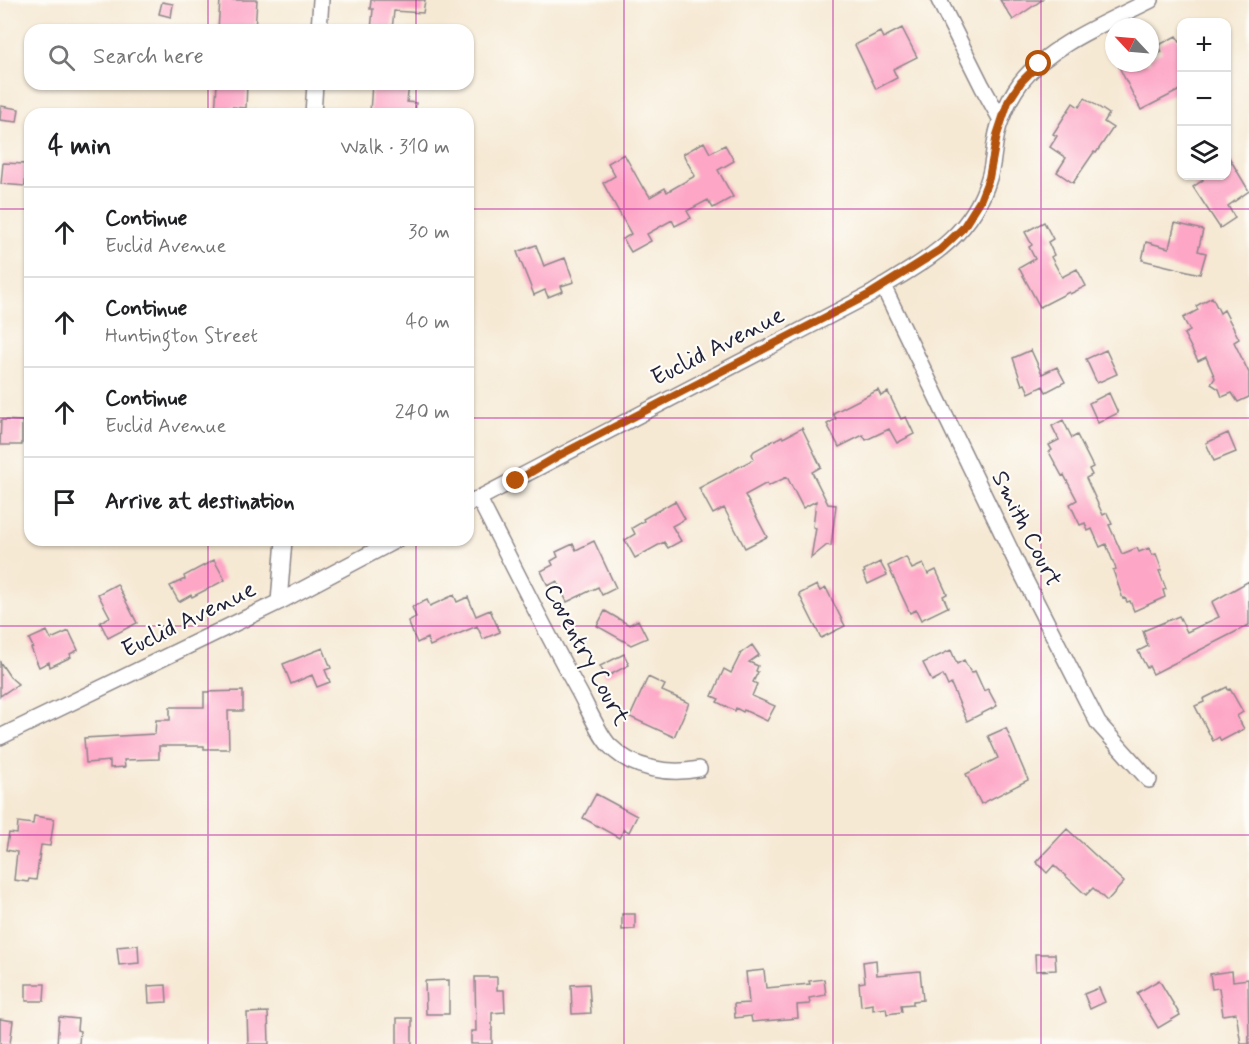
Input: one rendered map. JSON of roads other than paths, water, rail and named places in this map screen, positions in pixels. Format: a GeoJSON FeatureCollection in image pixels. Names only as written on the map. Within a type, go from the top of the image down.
{"type":"FeatureCollection","features":[{"type":"Feature","properties":{"kind":"street"},"geometry":{"type":"LineString","coordinates":[[319,24],[321,0]]}},
{"type":"Feature","properties":{"kind":"street"},"geometry":{"type":"LineString","coordinates":[[939,0],[1001,120]]}},
{"type":"Feature","properties":{"kind":"street"},"geometry":{"type":"LineString","coordinates":[[1001,120],[1014,92],[1039,64],[1061,47],[1151,0]]}},
{"type":"Feature","properties":{"kind":"street"},"geometry":{"type":"LineString","coordinates":[[313,108],[315,90]]}},
{"type":"Feature","properties":{"kind":"street","name":"Euclid Avenue"},"geometry":{"type":"LineString","coordinates":[[474,501],[883,286],[940,250],[963,228],[975,210],[989,178],[1001,120]]}},
{"type":"Feature","properties":{"kind":"street","name":"Smith Court"},"geometry":{"type":"LineString","coordinates":[[883,286],[1020,570],[1098,723],[1149,780]]}},
{"type":"Feature","properties":{"kind":"street","name":"Coventry Court"},"geometry":{"type":"LineString","coordinates":[[474,501],[609,746],[626,759],[646,768],[683,772],[699,769]]}},
{"type":"Feature","properties":{"kind":"street"},"geometry":{"type":"LineString","coordinates":[[279,602],[284,546]]}},
{"type":"Feature","properties":{"kind":"street","name":"Euclid Avenue"},"geometry":{"type":"LineString","coordinates":[[0,737],[279,602],[385,546]]}}]}
